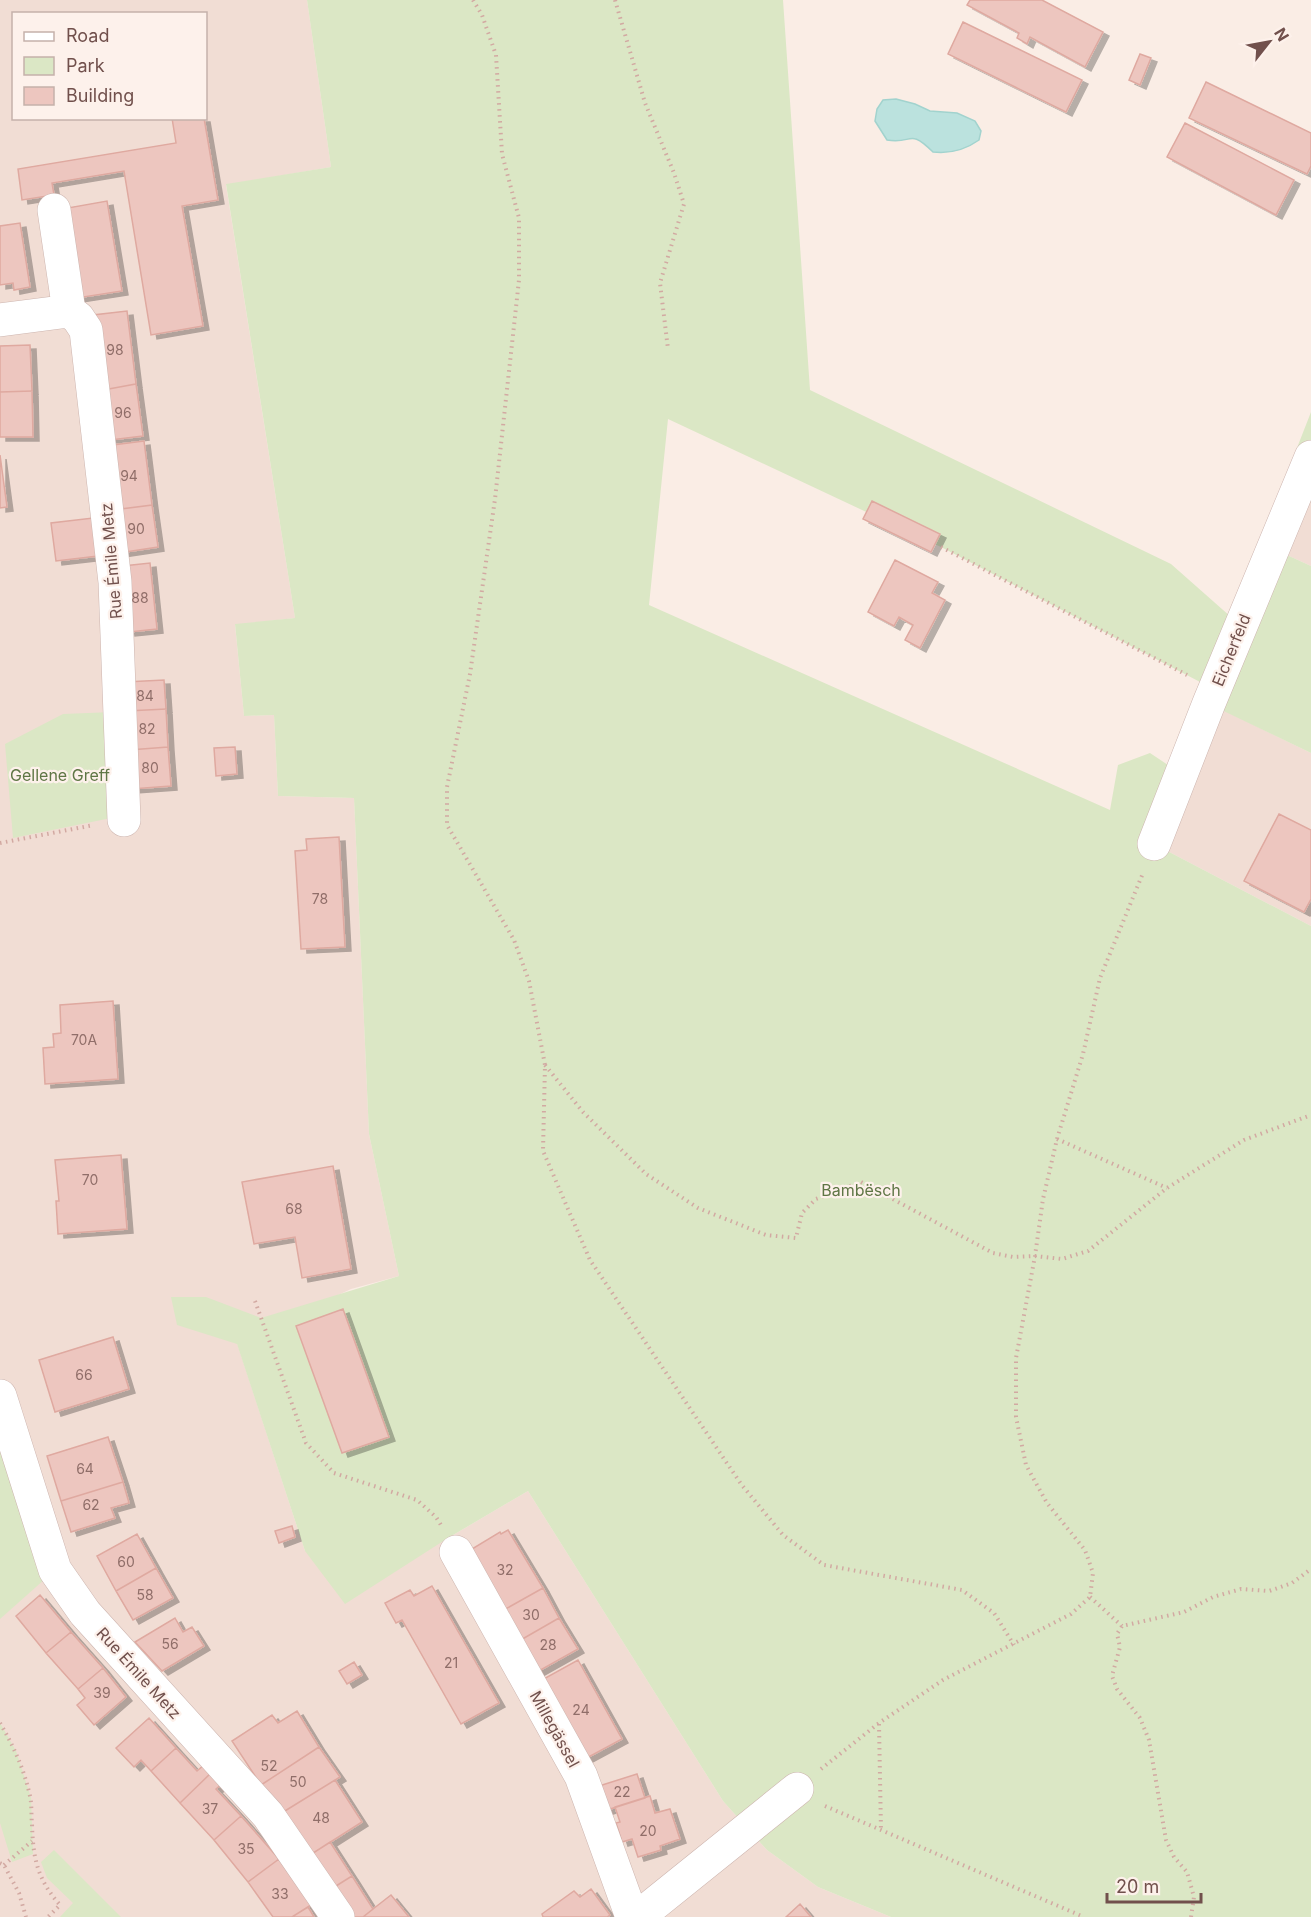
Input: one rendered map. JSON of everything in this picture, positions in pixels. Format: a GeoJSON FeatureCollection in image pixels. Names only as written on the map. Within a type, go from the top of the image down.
{"type":"FeatureCollection","features":[{"type":"Feature","properties":{"kind":"street","name":"Rue Émile Metz"},"geometry":{"type":"LineString","coordinates":[[54,210],[69,311],[78,318],[86,330],[115,582],[123,820]]}},
{"type":"Feature","properties":{"kind":"street"},"geometry":{"type":"LineString","coordinates":[[0,320],[69,311]]}},
{"type":"Feature","properties":{"kind":"street","name":"Eicherfeld"},"geometry":{"type":"LineString","coordinates":[[1154,844],[1311,457]]}},
{"type":"Feature","properties":{"kind":"street","name":"Rue Émile Metz"},"geometry":{"type":"LineString","coordinates":[[0,1396],[55,1570],[84,1613],[268,1815],[338,1917]]}},
{"type":"Feature","properties":{"kind":"street","name":"Millegässel"},"geometry":{"type":"LineString","coordinates":[[456,1552],[580,1776],[632,1917]]}},
{"type":"Feature","properties":{"kind":"street"},"geometry":{"type":"LineString","coordinates":[[638,1917],[796,1789]]}},
{"type":"Feature","properties":{"kind":"path"},"geometry":{"type":"LineString","coordinates":[[473,0],[482,15],[496,56],[502,154],[519,218],[519,279],[495,499],[470,674],[447,787],[447,825],[514,940],[529,981],[545,1065],[543,1151],[590,1260],[741,1484],[783,1536],[824,1565],[962,1590],[994,1613],[1014,1645]]}},
{"type":"Feature","properties":{"kind":"path"},"geometry":{"type":"LineString","coordinates":[[615,0],[645,103],[674,173],[684,204],[660,283],[668,349]]}},
{"type":"Feature","properties":{"kind":"path"},"geometry":{"type":"LineString","coordinates":[[940,547],[1215,689]]}},
{"type":"Feature","properties":{"kind":"path"},"geometry":{"type":"LineString","coordinates":[[0,843],[123,820]]}},
{"type":"Feature","properties":{"kind":"path"},"geometry":{"type":"LineString","coordinates":[[1084,1917],[832,1811],[796,1789],[879,1723],[943,1680],[1071,1614],[1090,1597],[1093,1573],[1085,1550],[1047,1503],[1026,1465],[1016,1417],[1016,1358],[1043,1199],[1056,1139],[1083,1054],[1100,978],[1154,844]]}},
{"type":"Feature","properties":{"kind":"path"},"geometry":{"type":"LineString","coordinates":[[545,1065],[583,1112],[646,1174],[698,1208],[766,1235],[796,1238],[802,1213],[816,1199],[861,1182],[993,1253],[1013,1257],[1035,1256],[1062,1259],[1088,1251],[1167,1188],[1244,1140],[1311,1115]]}},
{"type":"Feature","properties":{"kind":"path"},"geometry":{"type":"LineString","coordinates":[[1056,1139],[1167,1188]]}},
{"type":"Feature","properties":{"kind":"path"},"geometry":{"type":"LineString","coordinates":[[255,1301],[306,1443],[334,1473],[417,1500],[436,1517],[456,1552]]}},
{"type":"Feature","properties":{"kind":"path"},"geometry":{"type":"LineString","coordinates":[[1191,1917],[1194,1897],[1187,1872],[1174,1857],[1166,1840],[1149,1740],[1140,1718],[1117,1689],[1112,1676],[1120,1647],[1117,1634],[1122,1626],[1184,1612],[1212,1596],[1241,1589],[1269,1591],[1292,1583],[1311,1569]]}},
{"type":"Feature","properties":{"kind":"path"},"geometry":{"type":"LineString","coordinates":[[1090,1597],[1122,1626]]}},
{"type":"Feature","properties":{"kind":"path"},"geometry":{"type":"LineString","coordinates":[[0,1723],[16,1751],[31,1798],[33,1854],[40,1876],[48,1891],[60,1905],[48,1917]]}},
{"type":"Feature","properties":{"kind":"path"},"geometry":{"type":"LineString","coordinates":[[879,1723],[881,1831]]}},
{"type":"Feature","properties":{"kind":"path"},"geometry":{"type":"LineString","coordinates":[[26,1917],[19,1893],[2,1864],[32,1841]]}},
{"type":"Feature","properties":{"kind":"shaded area"},"geometry":{"type":"Polygon","coordinates":[[[0,0],[307,0],[331,167],[226,185],[295,618],[235,625],[244,716],[274,715],[278,796],[354,798],[369,1134],[399,1276],[351,1289],[237,1343],[305,1551],[448,1538],[528,1491],[723,1801],[767,1850],[818,1887],[891,1917],[0,1917],[0,0]]]}},
{"type":"Feature","properties":{"kind":"shaded area"},"geometry":{"type":"Polygon","coordinates":[[[1311,497],[1311,566],[1287,555],[1311,497]]]}},
{"type":"Feature","properties":{"kind":"shaded area"},"geometry":{"type":"Polygon","coordinates":[[[1209,703],[1311,753],[1311,926],[1154,844],[1209,703]]]}},
{"type":"Feature","properties":{"kind":"green space","name":"Bambësch"},"geometry":{"type":"Polygon","coordinates":[[[307,0],[783,0],[810,390],[1171,564],[1231,617],[1311,412],[1311,497],[1287,555],[1311,566],[1311,753],[1209,704],[1154,844],[1311,926],[1311,1917],[891,1917],[818,1887],[767,1850],[723,1801],[528,1491],[448,1538],[345,1604],[305,1551],[237,1344],[177,1325],[171,1297],[206,1297],[261,1318],[399,1276],[369,1134],[354,798],[278,796],[274,715],[244,716],[235,624],[295,618],[226,184],[331,167],[307,0]],[[668,419],[649,605],[1110,810],[1118,765],[1150,753],[1171,767],[1202,683],[941,547],[668,419]]]}},
{"type":"Feature","properties":{"kind":"green space","name":"Gellene Greff"},"geometry":{"type":"Polygon","coordinates":[[[113,712],[116,817],[13,838],[5,744],[63,714],[113,712]]]}},
{"type":"Feature","properties":{"kind":"green space"},"geometry":{"type":"Polygon","coordinates":[[[0,1444],[45,1579],[0,1619],[0,1444]]]}},
{"type":"Feature","properties":{"kind":"green space"},"geometry":{"type":"Polygon","coordinates":[[[0,1723],[16,1751],[31,1798],[33,1854],[12,1862],[0,1823],[0,1723]]]}},
{"type":"Feature","properties":{"kind":"green space"},"geometry":{"type":"Polygon","coordinates":[[[54,1850],[121,1917],[60,1917],[73,1903],[47,1878],[41,1862],[54,1850]]]}},
{"type":"Feature","properties":{"kind":"water"},"geometry":{"type":"Polygon","coordinates":[[[896,99],[930,111],[957,113],[975,121],[981,131],[979,140],[957,150],[933,152],[919,140],[910,138],[887,140],[875,121],[877,109],[883,100],[896,99]]]}},
{"type":"Feature","properties":{"kind":"building"},"geometry":{"type":"Polygon","coordinates":[[[970,0],[1042,0],[1103,32],[1085,67],[1030,37],[1027,44],[1017,38],[1019,33],[967,5],[970,0]]]}},
{"type":"Feature","properties":{"kind":"building"},"geometry":{"type":"Polygon","coordinates":[[[963,22],[1082,80],[1066,112],[948,54],[963,22]]]}},
{"type":"Feature","properties":{"kind":"building"},"geometry":{"type":"Polygon","coordinates":[[[1140,54],[1151,58],[1140,85],[1129,80],[1140,54]]]}},
{"type":"Feature","properties":{"kind":"building"},"geometry":{"type":"Polygon","coordinates":[[[1206,82],[1311,133],[1311,166],[1307,174],[1189,118],[1206,82]]]}},
{"type":"Feature","properties":{"kind":"building"},"geometry":{"type":"Polygon","coordinates":[[[172,120],[204,120],[218,200],[182,206],[203,326],[151,335],[124,171],[52,183],[54,195],[22,200],[18,169],[176,143],[172,120]]]}},
{"type":"Feature","properties":{"kind":"building"},"geometry":{"type":"Polygon","coordinates":[[[1185,123],[1294,180],[1276,215],[1167,157],[1185,123]]]}},
{"type":"Feature","properties":{"kind":"building"},"geometry":{"type":"Polygon","coordinates":[[[107,201],[122,291],[77,298],[62,209],[107,201]]]}},
{"type":"Feature","properties":{"kind":"building"},"geometry":{"type":"Polygon","coordinates":[[[20,223],[30,287],[14,290],[13,283],[0,285],[0,226],[20,223]]]}},
{"type":"Feature","properties":{"kind":"building"},"geometry":{"type":"Polygon","coordinates":[[[127,311],[136,384],[103,390],[93,315],[127,311]]]}},
{"type":"Feature","properties":{"kind":"building"},"geometry":{"type":"Polygon","coordinates":[[[30,345],[32,391],[0,392],[0,346],[30,345]]]}},
{"type":"Feature","properties":{"kind":"building"},"geometry":{"type":"Polygon","coordinates":[[[136,384],[143,436],[110,440],[103,390],[136,384]]]}},
{"type":"Feature","properties":{"kind":"building"},"geometry":{"type":"Polygon","coordinates":[[[32,391],[33,437],[0,437],[0,392],[32,391]]]}},
{"type":"Feature","properties":{"kind":"building"},"geometry":{"type":"Polygon","coordinates":[[[144,441],[152,505],[113,510],[105,446],[144,441]]]}},
{"type":"Feature","properties":{"kind":"building"},"geometry":{"type":"Polygon","coordinates":[[[0,455],[7,507],[0,508],[0,455]]]}},
{"type":"Feature","properties":{"kind":"building"},"geometry":{"type":"Polygon","coordinates":[[[872,501],[940,534],[931,552],[863,519],[872,501]]]}},
{"type":"Feature","properties":{"kind":"building"},"geometry":{"type":"Polygon","coordinates":[[[152,505],[158,547],[119,553],[113,510],[152,505]]]}},
{"type":"Feature","properties":{"kind":"building"},"geometry":{"type":"Polygon","coordinates":[[[93,518],[98,556],[56,561],[51,523],[93,518]]]}},
{"type":"Feature","properties":{"kind":"building"},"geometry":{"type":"Polygon","coordinates":[[[895,560],[938,582],[932,593],[945,600],[920,648],[905,640],[913,625],[899,617],[894,626],[868,612],[895,560]]]}},
{"type":"Feature","properties":{"kind":"building"},"geometry":{"type":"Polygon","coordinates":[[[150,563],[157,629],[129,632],[123,566],[150,563]]]}},
{"type":"Feature","properties":{"kind":"building"},"geometry":{"type":"Polygon","coordinates":[[[164,680],[166,709],[127,711],[125,682],[164,680]]]}},
{"type":"Feature","properties":{"kind":"building"},"geometry":{"type":"Polygon","coordinates":[[[166,709],[168,747],[129,750],[127,711],[166,709]]]}},
{"type":"Feature","properties":{"kind":"building"},"geometry":{"type":"Polygon","coordinates":[[[168,747],[171,786],[131,789],[129,750],[168,747]]]}},
{"type":"Feature","properties":{"kind":"building"},"geometry":{"type":"Polygon","coordinates":[[[235,747],[237,774],[216,776],[214,748],[235,747]]]}},
{"type":"Feature","properties":{"kind":"building"},"geometry":{"type":"Polygon","coordinates":[[[1279,814],[1311,830],[1311,899],[1304,912],[1244,881],[1279,814]]]}},
{"type":"Feature","properties":{"kind":"building"},"geometry":{"type":"Polygon","coordinates":[[[339,837],[345,947],[301,949],[295,851],[307,850],[306,839],[339,837]]]}},
{"type":"Feature","properties":{"kind":"building"},"geometry":{"type":"Polygon","coordinates":[[[113,1001],[118,1079],[45,1084],[43,1048],[54,1047],[53,1034],[61,1033],[60,1005],[113,1001]]]}},
{"type":"Feature","properties":{"kind":"building"},"geometry":{"type":"Polygon","coordinates":[[[121,1155],[127,1229],[58,1234],[56,1201],[59,1201],[55,1160],[121,1155]]]}},
{"type":"Feature","properties":{"kind":"building"},"geometry":{"type":"Polygon","coordinates":[[[333,1166],[351,1269],[302,1278],[295,1237],[254,1244],[242,1182],[333,1166]]]}},
{"type":"Feature","properties":{"kind":"building"},"geometry":{"type":"Polygon","coordinates":[[[343,1309],[389,1437],[342,1453],[296,1326],[343,1309]]]}},
{"type":"Feature","properties":{"kind":"building"},"geometry":{"type":"Polygon","coordinates":[[[113,1337],[129,1389],[55,1412],[39,1360],[113,1337]]]}},
{"type":"Feature","properties":{"kind":"building"},"geometry":{"type":"Polygon","coordinates":[[[108,1437],[123,1482],[61,1501],[47,1456],[108,1437]]]}},
{"type":"Feature","properties":{"kind":"building"},"geometry":{"type":"Polygon","coordinates":[[[123,1482],[129,1503],[111,1508],[115,1518],[71,1532],[61,1501],[123,1482]]]}},
{"type":"Feature","properties":{"kind":"building"},"geometry":{"type":"Polygon","coordinates":[[[292,1526],[295,1537],[279,1543],[275,1531],[292,1526]]]}},
{"type":"Feature","properties":{"kind":"building"},"geometry":{"type":"Polygon","coordinates":[[[508,1530],[543,1588],[502,1611],[467,1552],[500,1532],[501,1534],[508,1530]]]}},
{"type":"Feature","properties":{"kind":"building"},"geometry":{"type":"Polygon","coordinates":[[[137,1534],[156,1568],[116,1591],[97,1556],[137,1534]]]}},
{"type":"Feature","properties":{"kind":"building"},"geometry":{"type":"Polygon","coordinates":[[[156,1568],[173,1598],[133,1620],[116,1591],[156,1568]]]}},
{"type":"Feature","properties":{"kind":"building"},"geometry":{"type":"Polygon","coordinates":[[[432,1586],[499,1703],[461,1724],[402,1620],[396,1623],[385,1603],[410,1590],[414,1596],[432,1586]]]}},
{"type":"Feature","properties":{"kind":"building"},"geometry":{"type":"Polygon","coordinates":[[[543,1588],[559,1618],[519,1641],[502,1611],[543,1588]]]}},
{"type":"Feature","properties":{"kind":"building"},"geometry":{"type":"Polygon","coordinates":[[[40,1595],[71,1632],[46,1653],[16,1616],[40,1595]]]}},
{"type":"Feature","properties":{"kind":"building"},"geometry":{"type":"Polygon","coordinates":[[[175,1618],[183,1632],[192,1627],[204,1646],[162,1671],[135,1642],[175,1618]]]}},
{"type":"Feature","properties":{"kind":"building"},"geometry":{"type":"Polygon","coordinates":[[[559,1618],[578,1649],[537,1672],[519,1641],[559,1618]]]}},
{"type":"Feature","properties":{"kind":"building"},"geometry":{"type":"Polygon","coordinates":[[[71,1632],[103,1668],[78,1689],[46,1653],[71,1632]]]}},
{"type":"Feature","properties":{"kind":"building"},"geometry":{"type":"Polygon","coordinates":[[[578,1660],[622,1739],[583,1760],[540,1681],[578,1660]]]}},
{"type":"Feature","properties":{"kind":"building"},"geometry":{"type":"Polygon","coordinates":[[[354,1662],[362,1675],[347,1684],[339,1671],[354,1662]]]}},
{"type":"Feature","properties":{"kind":"building"},"geometry":{"type":"Polygon","coordinates":[[[103,1668],[126,1697],[94,1725],[77,1705],[85,1698],[78,1689],[103,1668]]]}},
{"type":"Feature","properties":{"kind":"building"},"geometry":{"type":"Polygon","coordinates":[[[297,1711],[319,1747],[261,1785],[232,1741],[272,1715],[278,1723],[297,1711]]]}},
{"type":"Feature","properties":{"kind":"building"},"geometry":{"type":"Polygon","coordinates":[[[149,1718],[176,1748],[151,1771],[141,1760],[134,1767],[116,1748],[149,1718]]]}},
{"type":"Feature","properties":{"kind":"building"},"geometry":{"type":"Polygon","coordinates":[[[319,1747],[340,1777],[280,1814],[261,1785],[319,1747]]]}},
{"type":"Feature","properties":{"kind":"building"},"geometry":{"type":"Polygon","coordinates":[[[176,1748],[197,1771],[205,1764],[212,1772],[180,1803],[151,1771],[176,1748]]]}},
{"type":"Feature","properties":{"kind":"building"},"geometry":{"type":"Polygon","coordinates":[[[212,1772],[223,1783],[216,1789],[241,1816],[214,1840],[180,1803],[212,1772]]]}},
{"type":"Feature","properties":{"kind":"building"},"geometry":{"type":"Polygon","coordinates":[[[637,1774],[645,1798],[607,1810],[599,1786],[637,1774]]]}},
{"type":"Feature","properties":{"kind":"building"},"geometry":{"type":"Polygon","coordinates":[[[335,1780],[362,1822],[307,1857],[280,1814],[335,1780]]]}},
{"type":"Feature","properties":{"kind":"building"},"geometry":{"type":"Polygon","coordinates":[[[650,1796],[655,1813],[670,1809],[680,1839],[660,1846],[661,1850],[638,1857],[632,1839],[622,1842],[616,1823],[620,1822],[615,1807],[650,1796]]]}},
{"type":"Feature","properties":{"kind":"building"},"geometry":{"type":"Polygon","coordinates":[[[241,1816],[279,1859],[248,1882],[214,1840],[241,1816]]]}},
{"type":"Feature","properties":{"kind":"building"},"geometry":{"type":"Polygon","coordinates":[[[330,1842],[352,1876],[328,1891],[307,1857],[330,1842]]]}},
{"type":"Feature","properties":{"kind":"building"},"geometry":{"type":"Polygon","coordinates":[[[279,1859],[311,1905],[292,1917],[273,1917],[248,1882],[279,1859]]]}},
{"type":"Feature","properties":{"kind":"building"},"geometry":{"type":"Polygon","coordinates":[[[352,1876],[373,1909],[363,1917],[344,1917],[328,1891],[352,1876]]]}},
{"type":"Feature","properties":{"kind":"building"},"geometry":{"type":"Polygon","coordinates":[[[591,1889],[610,1915],[607,1917],[543,1917],[542,1914],[574,1891],[580,1897],[591,1889]]]}},
{"type":"Feature","properties":{"kind":"building"},"geometry":{"type":"Polygon","coordinates":[[[391,1895],[409,1917],[363,1917],[373,1909],[391,1895]]]}},
{"type":"Feature","properties":{"kind":"building"},"geometry":{"type":"Polygon","coordinates":[[[800,1904],[811,1917],[786,1917],[800,1904]]]}},
{"type":"Feature","properties":{"kind":"building"},"geometry":{"type":"Polygon","coordinates":[[[308,1907],[314,1917],[292,1917],[308,1907]]]}}]}
